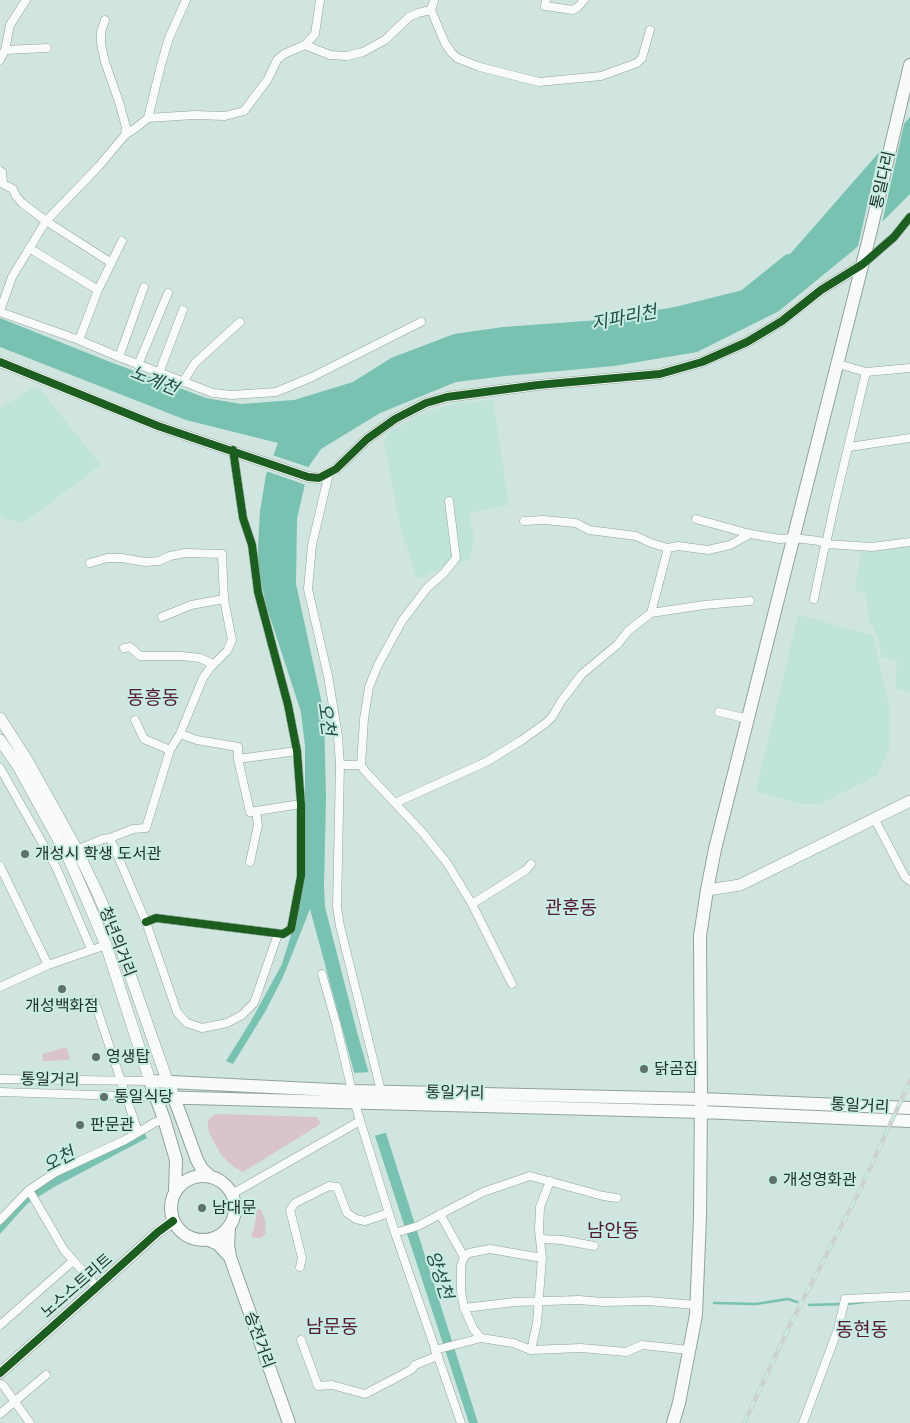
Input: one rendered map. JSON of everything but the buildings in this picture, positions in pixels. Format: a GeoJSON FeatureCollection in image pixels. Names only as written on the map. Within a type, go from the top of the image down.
{"type":"FeatureCollection","features":[{"type":"Feature","properties":{"kind":"main road","name":"통일다리"},"geometry":{"type":"LineString","coordinates":[[673,1423],[679,1403],[696,1305],[700,1217],[700,936],[707,890],[715,849],[870,238],[910,65]]}},
{"type":"Feature","properties":{"kind":"main road","name":"청년의거리"},"geometry":{"type":"LineString","coordinates":[[0,718],[27,760],[77,850],[118,940],[197,1160],[211,1177]]}},
{"type":"Feature","properties":{"kind":"main road","name":"청년의거리"},"geometry":{"type":"LineString","coordinates":[[0,740],[18,766],[68,858],[106,945],[176,1160],[175,1191]]}},
{"type":"Feature","properties":{"kind":"main road"},"geometry":{"type":"LineString","coordinates":[[707,890],[740,885],[910,800]]}},
{"type":"Feature","properties":{"kind":"main road","name":"통일거리"},"geometry":{"type":"LineString","coordinates":[[150,1081],[167,1080],[352,1091],[701,1099],[910,1108]]}},
{"type":"Feature","properties":{"kind":"main road","name":"통일거리"},"geometry":{"type":"LineString","coordinates":[[155,1098],[701,1112],[910,1121]]}},
{"type":"Feature","properties":{"kind":"main road"},"geometry":{"type":"LineString","coordinates":[[229,1228],[223,1234],[209,1240],[200,1241],[184,1235],[173,1221],[171,1206],[175,1191],[187,1180],[203,1176],[220,1180],[227,1186],[235,1202],[235,1211],[229,1228],[228,1245],[230,1257]]}},
{"type":"Feature","properties":{"kind":"main road","name":"노스스트리트"},"geometry":{"type":"LineString","coordinates":[[0,1373],[158,1232],[173,1221]]}},
{"type":"Feature","properties":{"kind":"main road"},"geometry":{"type":"LineString","coordinates":[[209,1240],[218,1244],[230,1257]]}},
{"type":"Feature","properties":{"kind":"main road","name":"승전거리"},"geometry":{"type":"LineString","coordinates":[[230,1257],[289,1423]]}},
{"type":"Feature","properties":{"kind":"street"},"geometry":{"type":"LineString","coordinates":[[0,60],[5,50],[10,25],[26,0]]}},
{"type":"Feature","properties":{"kind":"street"},"geometry":{"type":"LineString","coordinates":[[186,0],[166,47],[148,118],[137,128],[125,135],[99,166],[46,221],[12,277],[0,311],[79,340],[179,382],[213,393],[232,395],[276,392],[312,377],[421,322]]}},
{"type":"Feature","properties":{"kind":"street"},"geometry":{"type":"LineString","coordinates":[[148,118],[194,115],[225,116],[244,111],[268,79],[277,60],[284,54],[305,45],[310,40],[316,29],[320,0]]}},
{"type":"Feature","properties":{"kind":"street"},"geometry":{"type":"LineString","coordinates":[[434,0],[431,10],[445,43],[457,58],[480,67],[539,82],[600,76],[637,64],[642,58],[650,30]]}},
{"type":"Feature","properties":{"kind":"street"},"geometry":{"type":"LineString","coordinates":[[546,0],[546,6],[573,10],[584,0]]}},
{"type":"Feature","properties":{"kind":"street"},"geometry":{"type":"LineString","coordinates":[[305,45],[330,55],[347,56],[363,52],[385,40],[409,17],[431,10]]}},
{"type":"Feature","properties":{"kind":"street"},"geometry":{"type":"LineString","coordinates":[[105,20],[101,32],[101,44],[126,127],[125,135]]}},
{"type":"Feature","properties":{"kind":"street"},"geometry":{"type":"LineString","coordinates":[[5,50],[46,48]]}},
{"type":"Feature","properties":{"kind":"street"},"geometry":{"type":"LineString","coordinates":[[0,171],[2,172],[3,184],[13,189],[22,203],[46,221],[110,262]]}},
{"type":"Feature","properties":{"kind":"street"},"geometry":{"type":"LineString","coordinates":[[0,362],[233,450],[308,477],[319,478],[336,469],[374,434],[395,419],[426,403],[447,397],[538,385],[660,374],[702,362],[747,342],[782,321],[821,290],[863,264],[894,237],[910,217]]}},
{"type":"Feature","properties":{"kind":"street"},"geometry":{"type":"LineString","coordinates":[[79,340],[110,262],[122,241]]}},
{"type":"Feature","properties":{"kind":"street"},"geometry":{"type":"LineString","coordinates":[[29,248],[98,290]]}},
{"type":"Feature","properties":{"kind":"street"},"geometry":{"type":"LineString","coordinates":[[118,357],[144,287]]}},
{"type":"Feature","properties":{"kind":"street"},"geometry":{"type":"LineString","coordinates":[[138,365],[168,293]]}},
{"type":"Feature","properties":{"kind":"street"},"geometry":{"type":"LineString","coordinates":[[159,373],[183,310]]}},
{"type":"Feature","properties":{"kind":"street"},"geometry":{"type":"LineString","coordinates":[[179,382],[194,363],[240,322]]}},
{"type":"Feature","properties":{"kind":"street"},"geometry":{"type":"LineString","coordinates":[[838,364],[866,372],[910,368]]}},
{"type":"Feature","properties":{"kind":"street"},"geometry":{"type":"LineString","coordinates":[[814,599],[866,372]]}},
{"type":"Feature","properties":{"kind":"street"},"geometry":{"type":"LineString","coordinates":[[849,447],[910,438]]}},
{"type":"Feature","properties":{"kind":"street"},"geometry":{"type":"LineString","coordinates":[[146,922],[156,918],[283,934],[291,929],[301,876],[297,751],[288,705],[258,592],[252,545],[243,518],[233,450]]}},
{"type":"Feature","properties":{"kind":"street"},"geometry":{"type":"LineString","coordinates":[[329,473],[312,545],[307,581],[328,676],[338,736],[340,765],[337,908],[381,1091]]}},
{"type":"Feature","properties":{"kind":"street"},"geometry":{"type":"LineString","coordinates":[[449,500],[456,558],[444,573],[427,588],[402,621],[378,665],[370,687],[364,719],[361,765],[423,833],[447,863],[472,904],[512,984]]}},
{"type":"Feature","properties":{"kind":"street"},"geometry":{"type":"LineString","coordinates":[[696,519],[750,534],[780,539],[794,538],[819,541],[826,544],[872,547],[910,542]]}},
{"type":"Feature","properties":{"kind":"street"},"geometry":{"type":"LineString","coordinates":[[524,521],[544,520],[576,523],[589,530],[636,536],[668,548],[678,546],[708,550],[730,545],[750,534]]}},
{"type":"Feature","properties":{"kind":"street"},"geometry":{"type":"LineString","coordinates":[[651,613],[668,548]]}},
{"type":"Feature","properties":{"kind":"street"},"geometry":{"type":"LineString","coordinates":[[77,850],[134,829],[146,828],[170,750],[180,734],[203,678],[227,651],[232,640],[224,599],[222,554],[185,554],[170,556],[159,561],[145,562],[122,558],[108,558],[90,563]]}},
{"type":"Feature","properties":{"kind":"street"},"geometry":{"type":"LineString","coordinates":[[162,617],[191,606],[224,599]]}},
{"type":"Feature","properties":{"kind":"street"},"geometry":{"type":"LineString","coordinates":[[395,803],[486,762],[546,723],[582,674],[617,645],[628,631],[651,613],[704,605],[750,601]]}},
{"type":"Feature","properties":{"kind":"street"},"geometry":{"type":"LineString","coordinates":[[124,648],[130,647],[140,656],[191,657],[200,658],[214,664]]}},
{"type":"Feature","properties":{"kind":"street"},"geometry":{"type":"LineString","coordinates":[[719,712],[748,719]]}},
{"type":"Feature","properties":{"kind":"street"},"geometry":{"type":"LineString","coordinates":[[135,720],[144,739],[170,750]]}},
{"type":"Feature","properties":{"kind":"street"},"geometry":{"type":"LineString","coordinates":[[180,734],[197,740],[238,747],[238,759],[250,812],[300,804]]}},
{"type":"Feature","properties":{"kind":"street"},"geometry":{"type":"LineString","coordinates":[[238,759],[297,751]]}},
{"type":"Feature","properties":{"kind":"street"},"geometry":{"type":"LineString","coordinates":[[340,765],[361,765]]}},
{"type":"Feature","properties":{"kind":"street"},"geometry":{"type":"LineString","coordinates":[[0,768],[56,867],[91,949]]}},
{"type":"Feature","properties":{"kind":"street"},"geometry":{"type":"LineString","coordinates":[[250,862],[258,825],[256,811]]}},
{"type":"Feature","properties":{"kind":"street"},"geometry":{"type":"LineString","coordinates":[[874,818],[910,881]]}},
{"type":"Feature","properties":{"kind":"street"},"geometry":{"type":"LineString","coordinates":[[110,838],[146,922],[177,1012],[187,1023],[202,1028],[227,1023],[242,1016],[254,1003],[278,934]]}},
{"type":"Feature","properties":{"kind":"street"},"geometry":{"type":"LineString","coordinates":[[472,904],[526,870],[531,864]]}},
{"type":"Feature","properties":{"kind":"street"},"geometry":{"type":"LineString","coordinates":[[0,866],[48,965]]}},
{"type":"Feature","properties":{"kind":"street"},"geometry":{"type":"LineString","coordinates":[[0,987],[48,965],[106,945]]}},
{"type":"Feature","properties":{"kind":"street"},"geometry":{"type":"LineString","coordinates":[[322,974],[336,1022],[352,1091]]}},
{"type":"Feature","properties":{"kind":"street"},"geometry":{"type":"LineString","coordinates":[[94,1000],[138,1132]]}},
{"type":"Feature","properties":{"kind":"street","name":"통일거리"},"geometry":{"type":"LineString","coordinates":[[0,1079],[150,1081]]}},
{"type":"Feature","properties":{"kind":"street","name":"통일거리"},"geometry":{"type":"LineString","coordinates":[[0,1092],[155,1098]]}},
{"type":"Feature","properties":{"kind":"street"},"geometry":{"type":"LineString","coordinates":[[355,1104],[389,1213],[399,1232],[461,1423]]}},
{"type":"Feature","properties":{"kind":"street"},"geometry":{"type":"LineString","coordinates":[[0,1220],[30,1191],[56,1172],[125,1140],[164,1119]]}},
{"type":"Feature","properties":{"kind":"street"},"geometry":{"type":"LineString","coordinates":[[232,1194],[360,1121]]}},
{"type":"Feature","properties":{"kind":"street"},"geometry":{"type":"LineString","coordinates":[[399,1232],[418,1226],[483,1192],[530,1176],[617,1198]]}},
{"type":"Feature","properties":{"kind":"street"},"geometry":{"type":"LineString","coordinates":[[531,1350],[537,1324],[542,1258],[539,1230],[540,1207],[550,1181]]}},
{"type":"Feature","properties":{"kind":"street"},"geometry":{"type":"LineString","coordinates":[[300,1267],[302,1258],[290,1210],[295,1203],[330,1186],[337,1187],[347,1214],[356,1219],[365,1221],[389,1213]]}},
{"type":"Feature","properties":{"kind":"street"},"geometry":{"type":"LineString","coordinates":[[30,1191],[64,1250],[97,1287]]}},
{"type":"Feature","properties":{"kind":"street"},"geometry":{"type":"LineString","coordinates":[[440,1214],[464,1258]]}},
{"type":"Feature","properties":{"kind":"street"},"geometry":{"type":"LineString","coordinates":[[541,1239],[562,1240],[594,1246]]}},
{"type":"Feature","properties":{"kind":"street"},"geometry":{"type":"LineString","coordinates":[[481,1338],[474,1330],[464,1308],[461,1266],[464,1258],[469,1253],[490,1250],[542,1258]]}},
{"type":"Feature","properties":{"kind":"street"},"geometry":{"type":"LineString","coordinates":[[0,1325],[73,1261]]}},
{"type":"Feature","properties":{"kind":"street"},"geometry":{"type":"LineString","coordinates":[[803,1423],[838,1329],[845,1300],[910,1296]]}},
{"type":"Feature","properties":{"kind":"street"},"geometry":{"type":"LineString","coordinates":[[464,1308],[538,1301],[648,1301],[696,1305]]}},
{"type":"Feature","properties":{"kind":"street"},"geometry":{"type":"LineString","coordinates":[[301,1340],[318,1386],[332,1385],[365,1394],[411,1370],[415,1365],[437,1352],[455,1344],[481,1338],[512,1342],[531,1350],[581,1348],[626,1352],[642,1346],[689,1350]]}},
{"type":"Feature","properties":{"kind":"street"},"geometry":{"type":"LineString","coordinates":[[0,1414],[46,1375]]}},
{"type":"Feature","properties":{"kind":"street"},"geometry":{"type":"LineString","coordinates":[[0,1384],[3,1385],[30,1423]]}},
{"type":"Feature","properties":{"kind":"shaded area"},"geometry":{"type":"Polygon","coordinates":[[[33,387],[40,389],[101,465],[23,523],[3,518],[0,515],[0,408],[33,387]]]}},
{"type":"Feature","properties":{"kind":"shaded area"},"geometry":{"type":"Polygon","coordinates":[[[493,400],[509,505],[469,513],[474,538],[470,560],[440,569],[417,579],[400,525],[384,443],[388,432],[425,412],[460,402],[493,400]]]}},
{"type":"Feature","properties":{"kind":"shaded area"},"geometry":{"type":"Polygon","coordinates":[[[910,543],[910,693],[895,688],[897,661],[881,657],[879,639],[869,621],[866,593],[855,591],[861,551],[910,543]]]}},
{"type":"Feature","properties":{"kind":"shaded area"},"geometry":{"type":"Polygon","coordinates":[[[798,615],[873,635],[889,705],[889,749],[877,776],[820,804],[800,804],[756,791],[798,615]]]}},
{"type":"Feature","properties":{"kind":"shaded area"},"geometry":{"type":"Polygon","coordinates":[[[66,1047],[70,1058],[67,1060],[43,1061],[42,1054],[66,1047]]]}},
{"type":"Feature","properties":{"kind":"shaded area"},"geometry":{"type":"Polygon","coordinates":[[[218,1114],[317,1117],[320,1122],[319,1125],[243,1172],[226,1160],[210,1135],[208,1120],[218,1114]]]}},
{"type":"Feature","properties":{"kind":"shaded area"},"geometry":{"type":"Polygon","coordinates":[[[259,1209],[265,1220],[266,1234],[261,1238],[256,1238],[252,1237],[252,1233],[257,1210],[259,1209]]]}},
{"type":"Feature","properties":{"kind":"water","name":"노계천"},"geometry":{"type":"Polygon","coordinates":[[[910,117],[910,194],[855,249],[779,311],[697,352],[614,366],[456,382],[380,413],[321,449],[309,466],[297,519],[296,584],[324,713],[326,797],[325,907],[357,1032],[386,1133],[478,1423],[469,1423],[354,1072],[310,909],[283,977],[265,1012],[233,1064],[226,1061],[251,1021],[282,964],[294,925],[303,881],[305,746],[301,712],[266,605],[258,567],[260,511],[266,475],[278,443],[186,420],[0,347],[0,318],[206,398],[241,404],[294,400],[353,382],[391,358],[454,334],[503,327],[599,320],[675,307],[763,285],[910,117]]]}},
{"type":"Feature","properties":{"kind":"water"},"geometry":{"type":"Polygon","coordinates":[[[144,1132],[147,1138],[54,1187],[27,1204],[0,1234],[0,1226],[12,1211],[34,1191],[58,1175],[144,1132]]]}},
{"type":"Feature","properties":{"kind":"pier"},"geometry":{"type":"Polygon","coordinates":[[[905,120],[882,223],[858,246],[880,148],[905,120]]]}},
{"type":"Feature","properties":{"kind":"pier"},"geometry":{"type":"Polygon","coordinates":[[[272,455],[311,468],[306,485],[266,471],[272,455]]]}},
{"type":"Feature","properties":{"kind":"pier"},"geometry":{"type":"Polygon","coordinates":[[[371,1072],[388,1132],[374,1136],[353,1073],[371,1072]]]}},
{"type":"Feature","properties":{"kind":"waterway","name":"지파리천"},"geometry":{"type":"LineString","coordinates":[[743,298],[789,261]]}},
{"type":"Feature","properties":{"kind":"waterway"},"geometry":{"type":"LineString","coordinates":[[714,1303],[756,1304],[788,1299],[797,1302]]}},
{"type":"Feature","properties":{"kind":"waterway"},"geometry":{"type":"LineString","coordinates":[[847,1304],[864,1302]]}},
{"type":"Feature","properties":{"kind":"waterway"},"geometry":{"type":"LineString","coordinates":[[809,1305],[841,1304]]}},
{"type":"Feature","properties":{"kind":"railway"},"geometry":{"type":"LineString","coordinates":[[744,1423],[789,1327],[860,1190],[910,1081]]}},
{"type":"Feature","properties":{"kind":"cycle path"},"geometry":{"type":"LineString","coordinates":[[0,362],[158,426],[308,477],[319,478],[336,469],[367,439],[395,419],[426,403],[447,397],[538,385],[660,374],[702,362],[747,342],[782,321],[821,290],[863,264],[894,237],[910,217]]}},
{"type":"Feature","properties":{"kind":"cycle path"},"geometry":{"type":"LineString","coordinates":[[146,922],[156,918],[283,934],[291,929],[301,876],[301,804],[297,751],[288,705],[258,592],[252,545],[243,518],[233,450]]}},
{"type":"Feature","properties":{"kind":"cycle path"},"geometry":{"type":"LineString","coordinates":[[0,1373],[158,1232],[173,1221]]}},
{"type":"Feature","properties":{"kind":"place","name":"개성시 학생 도서관"},"geometry":{"type":"Point","coordinates":[25,854]}},
{"type":"Feature","properties":{"kind":"place","name":"개성백화점"},"geometry":{"type":"Point","coordinates":[62,989]}},
{"type":"Feature","properties":{"kind":"place","name":"영생탑"},"geometry":{"type":"Point","coordinates":[96,1057]}},
{"type":"Feature","properties":{"kind":"place","name":"닭곰집"},"geometry":{"type":"Point","coordinates":[644,1069]}},
{"type":"Feature","properties":{"kind":"place","name":"통일식당"},"geometry":{"type":"Point","coordinates":[104,1097]}},
{"type":"Feature","properties":{"kind":"place","name":"판문관"},"geometry":{"type":"Point","coordinates":[80,1125]}},
{"type":"Feature","properties":{"kind":"place","name":"개성영화관"},"geometry":{"type":"Point","coordinates":[773,1180]}},
{"type":"Feature","properties":{"kind":"place","name":"남대문"},"geometry":{"type":"Point","coordinates":[202,1208]}},
{"type":"Feature","properties":{"kind":"district","name":"동흥동"},"geometry":{"type":"Point","coordinates":[153,698]}},
{"type":"Feature","properties":{"kind":"district","name":"관훈동"},"geometry":{"type":"Point","coordinates":[571,908]}},
{"type":"Feature","properties":{"kind":"district","name":"남안동"},"geometry":{"type":"Point","coordinates":[613,1231]}},
{"type":"Feature","properties":{"kind":"district","name":"남문동"},"geometry":{"type":"Point","coordinates":[332,1327]}},
{"type":"Feature","properties":{"kind":"district","name":"동현동"},"geometry":{"type":"Point","coordinates":[862,1330]}},
{"type":"Feature","properties":{"kind":"water label","name":"오천"},"geometry":{"type":"Point","coordinates":[326,719]}},
{"type":"Feature","properties":{"kind":"water label","name":"오천"},"geometry":{"type":"Point","coordinates":[59,1160]}},
{"type":"Feature","properties":{"kind":"water label","name":"양성천"},"geometry":{"type":"Point","coordinates":[439,1275]}}]}
